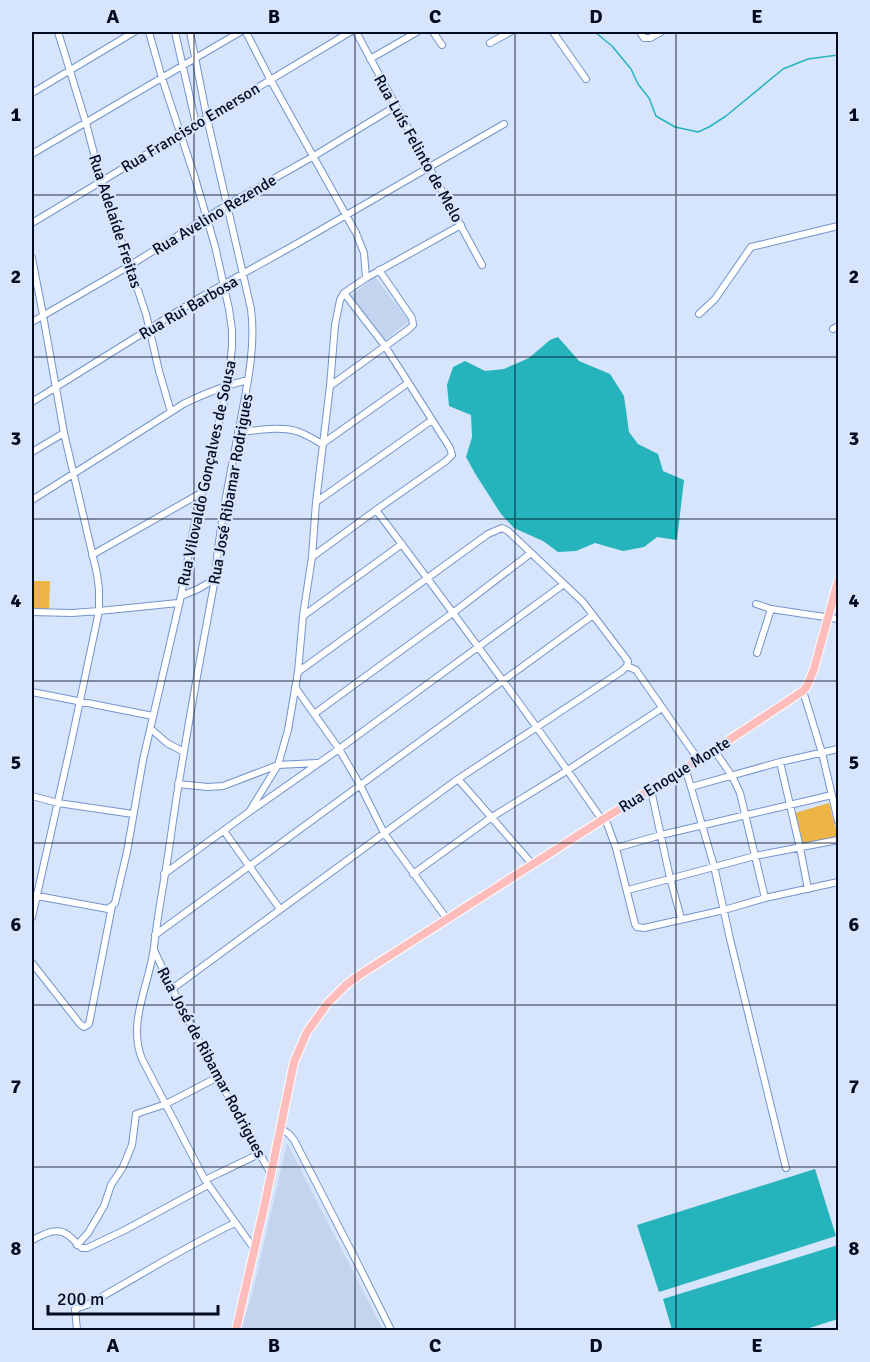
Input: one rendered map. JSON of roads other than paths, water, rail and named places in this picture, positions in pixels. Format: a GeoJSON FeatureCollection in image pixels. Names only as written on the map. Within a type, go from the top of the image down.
{"type":"FeatureCollection","features":[{"type":"Feature","properties":{"kind":"main road"},"geometry":{"type":"LineString","coordinates":[[803,691],[814,669],[838,581]]}},
{"type":"Feature","properties":{"kind":"main road","name":"Rua Enoque Monte"},"geometry":{"type":"LineString","coordinates":[[236,1330],[294,1062],[308,1032],[327,1004],[352,980],[803,691]]}},
{"type":"Feature","properties":{"kind":"street","name":"Rua Adelaíde Freitas"},"geometry":{"type":"LineString","coordinates":[[58,32],[101,181],[149,328],[171,412]]}},
{"type":"Feature","properties":{"kind":"street"},"geometry":{"type":"LineString","coordinates":[[32,93],[134,32]]}},
{"type":"Feature","properties":{"kind":"street","name":"Rua Vilovaldo Gonçalves de Sousa"},"geometry":{"type":"LineString","coordinates":[[32,963],[80,1024],[84,1027],[89,1024],[112,906],[115,903],[127,852],[153,716],[201,494],[228,385],[232,330],[224,283],[207,218],[149,32]]}},
{"type":"Feature","properties":{"kind":"street"},"geometry":{"type":"LineString","coordinates":[[175,32],[196,124]]}},
{"type":"Feature","properties":{"kind":"street","name":"Rua José Ribamar Rodrigues"},"geometry":{"type":"LineString","coordinates":[[190,32],[253,325],[248,380],[224,507],[215,579],[178,784],[154,949],[137,1026],[137,1041],[142,1059],[206,1183],[255,1250]]}},
{"type":"Feature","properties":{"kind":"street"},"geometry":{"type":"LineString","coordinates":[[32,154],[240,32]]}},
{"type":"Feature","properties":{"kind":"street"},"geometry":{"type":"LineString","coordinates":[[246,32],[361,242],[366,278]]}},
{"type":"Feature","properties":{"kind":"street","name":"Rua Francisco Emerson"},"geometry":{"type":"LineString","coordinates":[[32,223],[350,32]]}},
{"type":"Feature","properties":{"kind":"street","name":"Rua Luís Felinto de Melo"},"geometry":{"type":"LineString","coordinates":[[356,32],[482,265]]}},
{"type":"Feature","properties":{"kind":"street"},"geometry":{"type":"LineString","coordinates":[[370,59],[417,32]]}},
{"type":"Feature","properties":{"kind":"street"},"geometry":{"type":"LineString","coordinates":[[433,32],[442,45]]}},
{"type":"Feature","properties":{"kind":"street"},"geometry":{"type":"LineString","coordinates":[[490,43],[510,32]]}},
{"type":"Feature","properties":{"kind":"street"},"geometry":{"type":"LineString","coordinates":[[553,32],[586,79]]}},
{"type":"Feature","properties":{"kind":"street"},"geometry":{"type":"LineString","coordinates":[[641,34],[650,38],[661,32]]}},
{"type":"Feature","properties":{"kind":"street","name":"Rua Avelino Rezende"},"geometry":{"type":"LineString","coordinates":[[32,322],[396,106]]}},
{"type":"Feature","properties":{"kind":"street","name":"Rua Rui Barbosa"},"geometry":{"type":"LineString","coordinates":[[32,402],[224,283],[242,275],[504,124]]}},
{"type":"Feature","properties":{"kind":"street"},"geometry":{"type":"LineString","coordinates":[[249,812],[278,765],[288,730],[298,672],[303,616],[312,557],[322,444],[335,325],[340,300],[344,293],[366,278],[461,225]]}},
{"type":"Feature","properties":{"kind":"street"},"geometry":{"type":"LineString","coordinates":[[699,314],[715,298],[751,247],[838,226]]}},
{"type":"Feature","properties":{"kind":"street"},"geometry":{"type":"LineString","coordinates":[[32,258],[64,433],[99,589],[99,611],[58,803],[34,895],[32,917]]}},
{"type":"Feature","properties":{"kind":"street"},"geometry":{"type":"LineString","coordinates":[[330,386],[409,329],[414,323],[379,270]]}},
{"type":"Feature","properties":{"kind":"street"},"geometry":{"type":"LineString","coordinates":[[312,557],[452,455],[450,448],[385,346],[344,293]]}},
{"type":"Feature","properties":{"kind":"street"},"geometry":{"type":"LineString","coordinates":[[32,500],[203,394],[248,380]]}},
{"type":"Feature","properties":{"kind":"street"},"geometry":{"type":"LineString","coordinates":[[322,444],[408,383]]}},
{"type":"Feature","properties":{"kind":"street"},"geometry":{"type":"LineString","coordinates":[[316,502],[432,420]]}},
{"type":"Feature","properties":{"kind":"street"},"geometry":{"type":"LineString","coordinates":[[238,432],[288,430],[306,435],[322,444]]}},
{"type":"Feature","properties":{"kind":"street"},"geometry":{"type":"LineString","coordinates":[[32,452],[64,433]]}},
{"type":"Feature","properties":{"kind":"street"},"geometry":{"type":"LineString","coordinates":[[92,555],[201,494]]}},
{"type":"Feature","properties":{"kind":"street"},"geometry":{"type":"LineString","coordinates":[[376,510],[504,680],[603,819],[616,848],[637,927],[644,928],[838,882]]}},
{"type":"Feature","properties":{"kind":"street"},"geometry":{"type":"LineString","coordinates":[[172,989],[458,778],[622,671],[627,666],[627,658],[593,615],[564,584],[508,531],[501,528],[488,534],[298,672]]}},
{"type":"Feature","properties":{"kind":"street"},"geometry":{"type":"LineString","coordinates":[[303,616],[402,544]]}},
{"type":"Feature","properties":{"kind":"street"},"geometry":{"type":"LineString","coordinates":[[314,714],[531,553]]}},
{"type":"Feature","properties":{"kind":"street"},"geometry":{"type":"LineString","coordinates":[[32,612],[99,611],[179,599],[215,579]]}},
{"type":"Feature","properties":{"kind":"street"},"geometry":{"type":"LineString","coordinates":[[164,874],[564,584]]}},
{"type":"Feature","properties":{"kind":"street"},"geometry":{"type":"LineString","coordinates":[[756,604],[771,609],[838,619]]}},
{"type":"Feature","properties":{"kind":"street"},"geometry":{"type":"LineString","coordinates":[[758,653],[771,609]]}},
{"type":"Feature","properties":{"kind":"street"},"geometry":{"type":"LineString","coordinates":[[155,935],[593,615]]}},
{"type":"Feature","properties":{"kind":"street"},"geometry":{"type":"LineString","coordinates":[[627,666],[636,670],[698,759]]}},
{"type":"Feature","properties":{"kind":"street"},"geometry":{"type":"LineString","coordinates":[[295,687],[339,749],[384,833],[447,919]]}},
{"type":"Feature","properties":{"kind":"street"},"geometry":{"type":"LineString","coordinates":[[803,691],[822,753],[838,821]]}},
{"type":"Feature","properties":{"kind":"street"},"geometry":{"type":"LineString","coordinates":[[32,692],[153,716]]}},
{"type":"Feature","properties":{"kind":"street"},"geometry":{"type":"LineString","coordinates":[[413,874],[492,817],[662,708]]}},
{"type":"Feature","properties":{"kind":"street"},"geometry":{"type":"LineString","coordinates":[[151,729],[167,743],[184,752]]}},
{"type":"Feature","properties":{"kind":"street"},"geometry":{"type":"LineString","coordinates":[[691,788],[780,762],[838,749]]}},
{"type":"Feature","properties":{"kind":"street"},"geometry":{"type":"LineString","coordinates":[[714,750],[732,776],[740,793],[765,898]]}},
{"type":"Feature","properties":{"kind":"street"},"geometry":{"type":"LineString","coordinates":[[780,762],[808,889]]}},
{"type":"Feature","properties":{"kind":"street"},"geometry":{"type":"LineString","coordinates":[[178,784],[223,786],[278,765],[320,763]]}},
{"type":"Feature","properties":{"kind":"street"},"geometry":{"type":"LineString","coordinates":[[684,767],[714,866],[786,1168]]}},
{"type":"Feature","properties":{"kind":"street"},"geometry":{"type":"LineString","coordinates":[[458,778],[533,865]]}},
{"type":"Feature","properties":{"kind":"street"},"geometry":{"type":"LineString","coordinates":[[651,790],[681,918]]}},
{"type":"Feature","properties":{"kind":"street"},"geometry":{"type":"LineString","coordinates":[[616,848],[661,835],[832,795]]}},
{"type":"Feature","properties":{"kind":"street"},"geometry":{"type":"LineString","coordinates":[[32,796],[58,803],[133,814]]}},
{"type":"Feature","properties":{"kind":"street"},"geometry":{"type":"LineString","coordinates":[[224,831],[280,909]]}},
{"type":"Feature","properties":{"kind":"street"},"geometry":{"type":"LineString","coordinates":[[628,890],[755,856],[838,840]]}},
{"type":"Feature","properties":{"kind":"street"},"geometry":{"type":"LineString","coordinates":[[34,895],[108,909],[112,906]]}},
{"type":"Feature","properties":{"kind":"street","name":"Rua José de Ribamar Rodrigues"},"geometry":{"type":"LineString","coordinates":[[154,949],[172,989],[271,1174]]}},
{"type":"Feature","properties":{"kind":"street"},"geometry":{"type":"LineString","coordinates":[[77,1245],[88,1233],[104,1206],[111,1185],[123,1167],[132,1145],[136,1114],[166,1104],[218,1077]]}},
{"type":"Feature","properties":{"kind":"street"},"geometry":{"type":"LineString","coordinates":[[280,1128],[290,1134],[294,1140],[391,1330]]}},
{"type":"Feature","properties":{"kind":"street"},"geometry":{"type":"LineString","coordinates":[[32,1240],[50,1232],[59,1231],[67,1234],[82,1248],[92,1246],[259,1154]]}},
{"type":"Feature","properties":{"kind":"street"},"geometry":{"type":"LineString","coordinates":[[77,1330],[75,1309],[87,1305],[195,1242],[235,1223]]}},
{"type":"Feature","properties":{"kind":"waterway"},"geometry":{"type":"LineString","coordinates":[[595,32],[612,46],[631,69],[638,84],[649,98],[656,116],[675,127],[698,132],[726,116],[783,69],[808,59],[838,55]]}}]}
